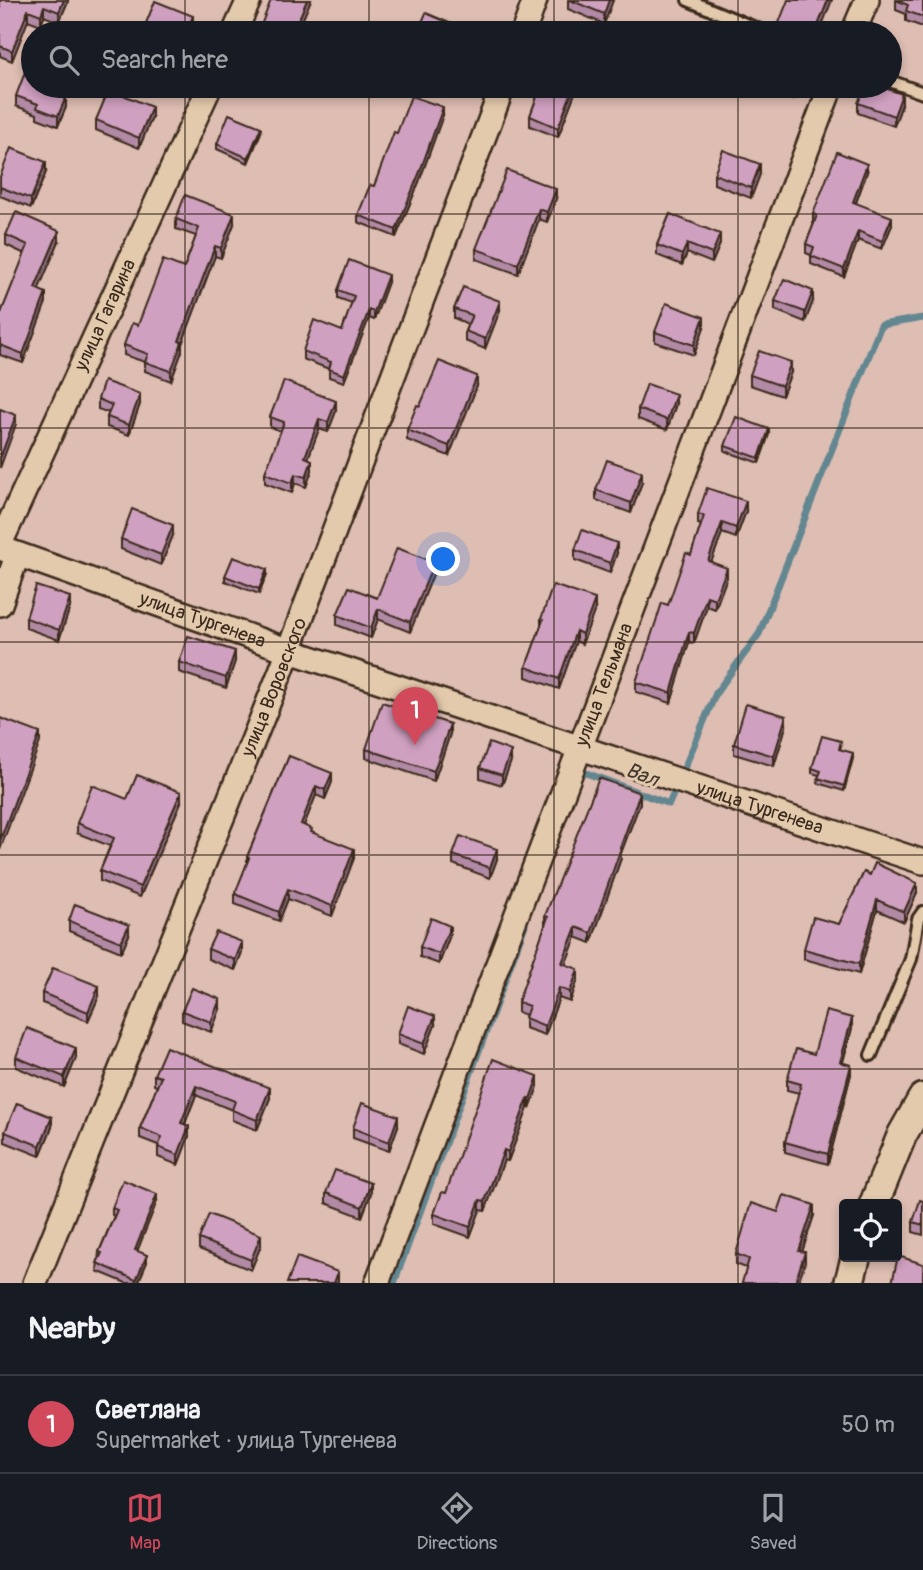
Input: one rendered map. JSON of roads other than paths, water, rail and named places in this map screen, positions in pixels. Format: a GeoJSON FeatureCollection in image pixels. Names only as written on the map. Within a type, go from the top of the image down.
{"type":"FeatureCollection","features":[{"type":"Feature","properties":{"kind":"street"},"geometry":{"type":"LineString","coordinates":[[239,21],[249,0]]}},
{"type":"Feature","properties":{"kind":"street"},"geometry":{"type":"LineString","coordinates":[[527,21],[535,0]]}},
{"type":"Feature","properties":{"kind":"street"},"geometry":{"type":"LineString","coordinates":[[858,21],[867,0]]}},
{"type":"Feature","properties":{"kind":"street","name":"улица Гагарина"},"geometry":{"type":"LineString","coordinates":[[0,604],[6,549],[206,98]]}},
{"type":"Feature","properties":{"kind":"street","name":"улица Воровского"},"geometry":{"type":"LineString","coordinates":[[34,1283],[288,650],[498,98]]}},
{"type":"Feature","properties":{"kind":"street","name":"улица Тельмана"},"geometry":{"type":"LineString","coordinates":[[377,1283],[826,98]]}},
{"type":"Feature","properties":{"kind":"street","name":"улица Тургенева"},"geometry":{"type":"LineString","coordinates":[[6,549],[288,650],[923,862]]}},
{"type":"Feature","properties":{"kind":"street"},"geometry":{"type":"LineString","coordinates":[[876,1199],[902,1135],[923,1098]]}},
{"type":"Feature","properties":{"kind":"street"},"geometry":{"type":"LineString","coordinates":[[849,1283],[855,1262]]}},
{"type":"Feature","properties":{"kind":"lane"},"geometry":{"type":"LineString","coordinates":[[688,0],[738,21]]}},
{"type":"Feature","properties":{"kind":"lane"},"geometry":{"type":"LineString","coordinates":[[902,85],[923,93]]}},
{"type":"Feature","properties":{"kind":"lane"},"geometry":{"type":"LineString","coordinates":[[871,1055],[911,958],[918,919],[923,912]]}},
{"type":"Feature","properties":{"kind":"waterway","name":"Вал"},"geometry":{"type":"LineString","coordinates":[[579,776],[581,771],[669,804],[716,693],[759,634],[881,325],[923,318]]}},
{"type":"Feature","properties":{"kind":"waterway","name":"Вал"},"geometry":{"type":"LineString","coordinates":[[394,1283],[525,925]]}},
{"type":"Feature","properties":{"kind":"place","name":"Светлана"},"geometry":{"type":"Point","coordinates":[415,745]}}]}
